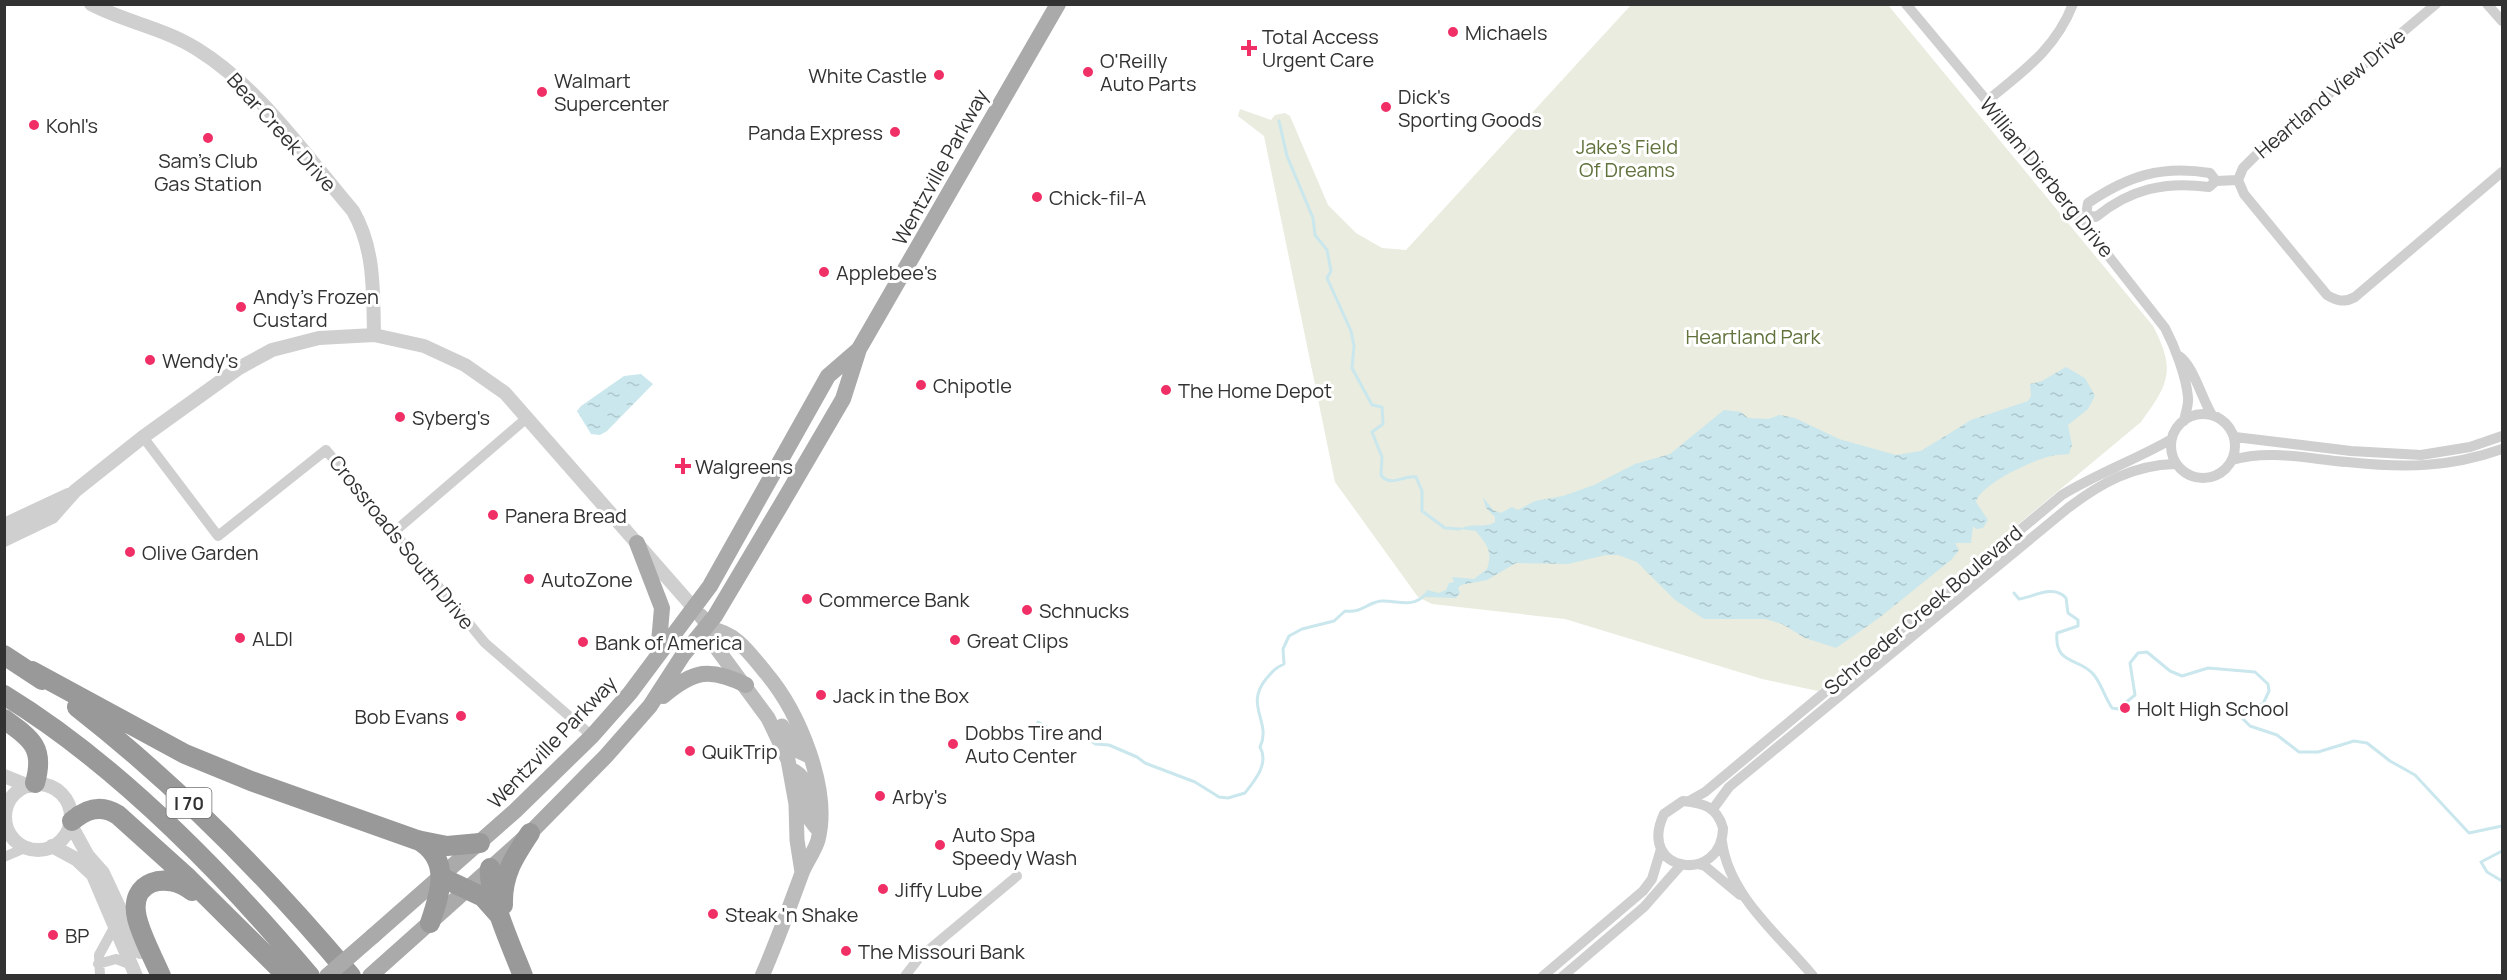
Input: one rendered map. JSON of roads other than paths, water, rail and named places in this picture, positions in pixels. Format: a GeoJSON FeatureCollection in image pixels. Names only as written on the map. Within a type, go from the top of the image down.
{"type":"FeatureCollection","features":[{"type":"Feature","properties":{"kind":"highway","name":"I 70"},"geometry":{"type":"LineString","coordinates":[[4,655],[32,671],[106,730],[181,795],[257,869],[351,975]]}},
{"type":"Feature","properties":{"kind":"highway"},"geometry":{"type":"LineString","coordinates":[[32,671],[185,754],[251,781],[417,840],[447,846],[480,843]]}},
{"type":"Feature","properties":{"kind":"highway","name":"I 70"},"geometry":{"type":"LineString","coordinates":[[4,695],[85,752],[164,820],[236,891],[310,975]]}},
{"type":"Feature","properties":{"kind":"highway"},"geometry":{"type":"LineString","coordinates":[[4,719],[37,748],[40,765],[32,784]]}},
{"type":"Feature","properties":{"kind":"highway"},"geometry":{"type":"LineString","coordinates":[[71,823],[85,811],[99,808],[112,812],[180,871],[216,909],[287,975]]}},
{"type":"Feature","properties":{"kind":"highway"},"geometry":{"type":"LineString","coordinates":[[503,922],[505,876],[530,833]]}},
{"type":"Feature","properties":{"kind":"highway"},"geometry":{"type":"LineString","coordinates":[[417,840],[438,860],[441,877],[430,923]]}},
{"type":"Feature","properties":{"kind":"highway"},"geometry":{"type":"LineString","coordinates":[[490,868],[490,880],[523,975]]}},
{"type":"Feature","properties":{"kind":"highway"},"geometry":{"type":"LineString","coordinates":[[441,877],[469,888],[491,904],[503,922]]}},
{"type":"Feature","properties":{"kind":"highway"},"geometry":{"type":"LineString","coordinates":[[161,975],[136,916],[138,901],[143,890],[158,880],[180,882],[216,909]]}},
{"type":"Feature","properties":{"kind":"main road","name":"Wentzville Parkway"},"geometry":{"type":"LineString","coordinates":[[469,888],[530,833],[606,756],[650,706],[843,399],[859,350],[1058,4]]}},
{"type":"Feature","properties":{"kind":"main road","name":"Wentzville Parkway"},"geometry":{"type":"LineString","coordinates":[[327,975],[480,843],[592,736],[657,657],[703,619],[710,586],[828,376],[859,350]]}},
{"type":"Feature","properties":{"kind":"main road"},"geometry":{"type":"LineString","coordinates":[[637,543],[662,608],[662,626],[657,657]]}},
{"type":"Feature","properties":{"kind":"main road"},"geometry":{"type":"LineString","coordinates":[[703,619],[713,644],[749,689],[779,739],[790,769],[796,804],[797,840],[802,872]]}},
{"type":"Feature","properties":{"kind":"main road"},"geometry":{"type":"LineString","coordinates":[[703,619],[731,635],[776,684],[795,718],[811,757],[820,810],[818,840],[802,872],[762,975]]}},
{"type":"Feature","properties":{"kind":"main road"},"geometry":{"type":"LineString","coordinates":[[650,706],[680,681],[692,675],[715,673],[762,695],[796,750],[811,757]]}},
{"type":"Feature","properties":{"kind":"main road"},"geometry":{"type":"LineString","coordinates":[[790,769],[800,774],[804,780],[809,818],[819,831]]}},
{"type":"Feature","properties":{"kind":"main road"},"geometry":{"type":"LineString","coordinates":[[370,975],[469,888]]}},
{"type":"Feature","properties":{"kind":"street","name":"Bear Creek Drive"},"geometry":{"type":"LineString","coordinates":[[91,4],[153,26],[196,48],[237,77],[270,114],[352,211],[361,226],[368,243],[374,335]]}},
{"type":"Feature","properties":{"kind":"street","name":"William Dierberg Drive"},"geometry":{"type":"LineString","coordinates":[[1906,4],[2083,217],[2165,328],[2179,356],[2187,362],[2201,397],[2212,415]]}},
{"type":"Feature","properties":{"kind":"street"},"geometry":{"type":"LineString","coordinates":[[1987,101],[2044,54],[2064,26],[2073,4]]}},
{"type":"Feature","properties":{"kind":"street","name":"Heartland View Drive"},"geometry":{"type":"LineString","coordinates":[[2238,180],[2243,168],[2255,156],[2436,4]]}},
{"type":"Feature","properties":{"kind":"street"},"geometry":{"type":"LineString","coordinates":[[2487,4],[2502,21]]}},
{"type":"Feature","properties":{"kind":"street"},"geometry":{"type":"LineString","coordinates":[[2083,217],[2096,217],[2110,205],[2143,189],[2169,184],[2209,187],[2216,181],[2238,180],[2244,194],[2327,295],[2337,301],[2347,301],[2355,297],[2502,172]]}},
{"type":"Feature","properties":{"kind":"street"},"geometry":{"type":"LineString","coordinates":[[4,540],[52,517],[75,491],[143,437],[239,368],[272,350],[319,338],[374,335],[424,346],[465,365],[505,393],[703,619]]}},
{"type":"Feature","properties":{"kind":"street","name":"William Dierberg Drive"},"geometry":{"type":"LineString","coordinates":[[2179,356],[2178,367],[2188,399],[2184,421]]}},
{"type":"Feature","properties":{"kind":"street"},"geometry":{"type":"LineString","coordinates":[[2200,414],[2212,415],[2228,426],[2235,437],[2232,460],[2218,475],[2205,479],[2183,472],[2175,464],[2170,440],[2184,421],[2200,414]]}},
{"type":"Feature","properties":{"kind":"street"},"geometry":{"type":"LineString","coordinates":[[394,532],[528,417]]}},
{"type":"Feature","properties":{"kind":"street"},"geometry":{"type":"LineString","coordinates":[[2235,437],[2351,451],[2421,455],[2470,447],[2502,436]]}},
{"type":"Feature","properties":{"kind":"street","name":"Crossroads South Drive"},"geometry":{"type":"LineString","coordinates":[[143,437],[218,536],[326,450],[485,643],[592,736]]}},
{"type":"Feature","properties":{"kind":"street","name":"Schroeder Creek Boulevard"},"geometry":{"type":"LineString","coordinates":[[1689,801],[1705,792],[2062,495],[2091,477],[2170,440]]}},
{"type":"Feature","properties":{"kind":"street"},"geometry":{"type":"LineString","coordinates":[[2232,460],[2262,454],[2422,467],[2472,459],[2502,449]]}},
{"type":"Feature","properties":{"kind":"street","name":"Schroeder Creek Boulevard"},"geometry":{"type":"LineString","coordinates":[[1713,809],[1728,787],[2074,503],[2125,473],[2150,465],[2175,464]]}},
{"type":"Feature","properties":{"kind":"street"},"geometry":{"type":"LineString","coordinates":[[4,525],[75,491]]}},
{"type":"Feature","properties":{"kind":"street"},"geometry":{"type":"LineString","coordinates":[[4,776],[52,788],[61,793],[68,802],[71,823],[88,856],[103,873],[151,975]]}},
{"type":"Feature","properties":{"kind":"street"},"geometry":{"type":"LineString","coordinates":[[25,848],[6,830],[6,801],[32,784]]}},
{"type":"Feature","properties":{"kind":"street"},"geometry":{"type":"LineString","coordinates":[[1748,902],[1726,860],[1722,842],[1723,828],[1713,809],[1704,804],[1683,801],[1664,814],[1658,836],[1661,849],[1668,860],[1680,866],[1698,864],[1705,866],[1748,902],[1813,975]]}},
{"type":"Feature","properties":{"kind":"street"},"geometry":{"type":"LineString","coordinates":[[4,857],[25,848],[40,850],[52,846],[59,842],[71,823]]}},
{"type":"Feature","properties":{"kind":"street"},"geometry":{"type":"LineString","coordinates":[[1698,864],[1711,856],[1722,842]]}},
{"type":"Feature","properties":{"kind":"street"},"geometry":{"type":"LineString","coordinates":[[52,846],[76,859],[93,875],[134,970]]}},
{"type":"Feature","properties":{"kind":"street"},"geometry":{"type":"LineString","coordinates":[[1544,975],[1643,891],[1652,879],[1661,849]]}},
{"type":"Feature","properties":{"kind":"street"},"geometry":{"type":"LineString","coordinates":[[1563,975],[1644,907],[1680,866]]}},
{"type":"Feature","properties":{"kind":"street"},"geometry":{"type":"LineString","coordinates":[[905,975],[919,958],[1017,876]]}},
{"type":"Feature","properties":{"kind":"street"},"geometry":{"type":"LineString","coordinates":[[99,970],[99,955],[116,924]]}},
{"type":"Feature","properties":{"kind":"street"},"geometry":{"type":"LineString","coordinates":[[99,970],[116,959],[134,970]]}},
{"type":"Feature","properties":{"kind":"water"},"geometry":{"type":"Polygon","coordinates":[[[2066,367],[2085,378],[2095,396],[2088,409],[2068,425],[2072,445],[2069,454],[2053,455],[2032,462],[1987,488],[1976,502],[1988,520],[1983,528],[1976,529],[1973,526],[1971,543],[1955,543],[1959,550],[1951,560],[1879,618],[1836,648],[1805,638],[1782,624],[1766,619],[1704,619],[1675,600],[1637,562],[1618,555],[1606,555],[1568,564],[1516,563],[1487,580],[1461,585],[1458,588],[1460,593],[1456,598],[1424,597],[1427,590],[1439,593],[1446,590],[1449,583],[1454,582],[1452,577],[1474,579],[1487,569],[1489,553],[1483,540],[1476,531],[1460,529],[1495,522],[1495,517],[1486,508],[1483,497],[1493,510],[1501,513],[1512,507],[1518,510],[1535,501],[1563,496],[1594,485],[1635,464],[1670,454],[1724,410],[1741,412],[1748,418],[1768,419],[1780,415],[1795,418],[1839,439],[1896,455],[1921,451],[1971,420],[2028,401],[2031,396],[2030,384],[2042,381],[2066,367]]]}},
{"type":"Feature","properties":{"kind":"water"},"geometry":{"type":"Polygon","coordinates":[[[641,374],[653,384],[607,431],[600,435],[591,434],[577,411],[581,406],[624,376],[641,374]]]}},
{"type":"Feature","properties":{"kind":"waterway"},"geometry":{"type":"LineString","coordinates":[[1279,121],[1287,156],[1313,218],[1315,235],[1327,250],[1331,271],[1327,278],[1351,331],[1354,346],[1352,368],[1372,405],[1382,407],[1383,424],[1372,432],[1382,457],[1381,475],[1389,481],[1416,477],[1422,491],[1422,511],[1445,528],[1460,529]]}},
{"type":"Feature","properties":{"kind":"waterway"},"geometry":{"type":"LineString","coordinates":[[2014,593],[2019,599],[2043,592],[2055,592],[2066,598],[2068,613],[2078,620],[2078,626],[2057,633],[2057,644],[2064,656],[2082,665],[2094,675],[2112,708],[2118,709],[2135,695],[2130,663],[2138,653],[2147,652],[2170,671],[2182,676],[2208,668],[2255,672],[2268,684],[2269,691],[2263,704],[2243,708],[2243,719],[2250,726],[2277,735],[2299,752],[2318,752],[2354,741],[2367,743],[2390,761],[2415,775],[2469,833],[2502,826]]}},
{"type":"Feature","properties":{"kind":"waterway"},"geometry":{"type":"LineString","coordinates":[[1038,722],[1054,731],[1085,735],[1095,744],[1109,745],[1145,763],[1195,782],[1219,797],[1228,798],[1245,793],[1257,777],[1263,759],[1260,747],[1263,730],[1257,698],[1266,679],[1284,664],[1283,649],[1289,636],[1302,629],[1334,621],[1345,611],[1356,611],[1381,601],[1410,603],[1421,599],[1426,594]]}},
{"type":"Feature","properties":{"kind":"waterway"},"geometry":{"type":"LineString","coordinates":[[2502,851],[2481,862],[2487,872],[2502,881]]}},
{"type":"Feature","properties":{"kind":"place","name":"Michaels"},"geometry":{"type":"Point","coordinates":[1453,32]}},
{"type":"Feature","properties":{"kind":"place","name":"Total Access Urgent Care"},"geometry":{"type":"Point","coordinates":[1249,48]}},
{"type":"Feature","properties":{"kind":"place","name":"O'Reilly Auto Parts"},"geometry":{"type":"Point","coordinates":[1088,72]}},
{"type":"Feature","properties":{"kind":"place","name":"White Castle"},"geometry":{"type":"Point","coordinates":[939,75]}},
{"type":"Feature","properties":{"kind":"place","name":"Walmart Supercenter"},"geometry":{"type":"Point","coordinates":[542,92]}},
{"type":"Feature","properties":{"kind":"place","name":"Dick's Sporting Goods"},"geometry":{"type":"Point","coordinates":[1386,107]}},
{"type":"Feature","properties":{"kind":"place","name":"Kohl's"},"geometry":{"type":"Point","coordinates":[34,125]}},
{"type":"Feature","properties":{"kind":"place","name":"Panda Express"},"geometry":{"type":"Point","coordinates":[895,132]}},
{"type":"Feature","properties":{"kind":"place","name":"Sam's Club Gas Station"},"geometry":{"type":"Point","coordinates":[208,138]}},
{"type":"Feature","properties":{"kind":"place","name":"Chick-fil-A"},"geometry":{"type":"Point","coordinates":[1037,197]}},
{"type":"Feature","properties":{"kind":"place","name":"Applebee's"},"geometry":{"type":"Point","coordinates":[824,272]}},
{"type":"Feature","properties":{"kind":"place","name":"Andy's Frozen Custard"},"geometry":{"type":"Point","coordinates":[241,307]}},
{"type":"Feature","properties":{"kind":"place","name":"Wendy's"},"geometry":{"type":"Point","coordinates":[150,360]}},
{"type":"Feature","properties":{"kind":"place","name":"Chipotle"},"geometry":{"type":"Point","coordinates":[921,385]}},
{"type":"Feature","properties":{"kind":"place","name":"The Home Depot"},"geometry":{"type":"Point","coordinates":[1166,390]}},
{"type":"Feature","properties":{"kind":"place","name":"Syberg's"},"geometry":{"type":"Point","coordinates":[400,417]}},
{"type":"Feature","properties":{"kind":"place","name":"Walgreens"},"geometry":{"type":"Point","coordinates":[683,466]}},
{"type":"Feature","properties":{"kind":"place","name":"Panera Bread"},"geometry":{"type":"Point","coordinates":[493,515]}},
{"type":"Feature","properties":{"kind":"place","name":"Olive Garden"},"geometry":{"type":"Point","coordinates":[130,552]}},
{"type":"Feature","properties":{"kind":"place","name":"AutoZone"},"geometry":{"type":"Point","coordinates":[529,579]}},
{"type":"Feature","properties":{"kind":"place","name":"Commerce Bank"},"geometry":{"type":"Point","coordinates":[807,599]}},
{"type":"Feature","properties":{"kind":"place","name":"Schnucks"},"geometry":{"type":"Point","coordinates":[1027,610]}},
{"type":"Feature","properties":{"kind":"place","name":"ALDI"},"geometry":{"type":"Point","coordinates":[240,638]}},
{"type":"Feature","properties":{"kind":"place","name":"Great Clips"},"geometry":{"type":"Point","coordinates":[955,640]}},
{"type":"Feature","properties":{"kind":"place","name":"Bank of America"},"geometry":{"type":"Point","coordinates":[583,642]}},
{"type":"Feature","properties":{"kind":"place","name":"Jack in the Box"},"geometry":{"type":"Point","coordinates":[821,695]}},
{"type":"Feature","properties":{"kind":"place","name":"Holt High School"},"geometry":{"type":"Point","coordinates":[2125,708]}},
{"type":"Feature","properties":{"kind":"place","name":"Bob Evans"},"geometry":{"type":"Point","coordinates":[461,716]}},
{"type":"Feature","properties":{"kind":"place","name":"Dobbs Tire and Auto Center"},"geometry":{"type":"Point","coordinates":[953,744]}},
{"type":"Feature","properties":{"kind":"place","name":"QuikTrip"},"geometry":{"type":"Point","coordinates":[690,751]}},
{"type":"Feature","properties":{"kind":"place","name":"Arby's"},"geometry":{"type":"Point","coordinates":[880,796]}},
{"type":"Feature","properties":{"kind":"place","name":"Auto Spa Speedy Wash"},"geometry":{"type":"Point","coordinates":[940,845]}},
{"type":"Feature","properties":{"kind":"place","name":"Jiffy Lube"},"geometry":{"type":"Point","coordinates":[883,889]}},
{"type":"Feature","properties":{"kind":"place","name":"Steak 'n Shake"},"geometry":{"type":"Point","coordinates":[713,914]}},
{"type":"Feature","properties":{"kind":"place","name":"BP"},"geometry":{"type":"Point","coordinates":[53,935]}},
{"type":"Feature","properties":{"kind":"place","name":"The Missouri Bank"},"geometry":{"type":"Point","coordinates":[846,951]}},
{"type":"Feature","properties":{"kind":"park label","name":"Jake's Field Of Dreams"},"geometry":{"type":"Point","coordinates":[1627,158]}},
{"type":"Feature","properties":{"kind":"park label","name":"Heartland Park"},"geometry":{"type":"Point","coordinates":[1753,336]}}]}
